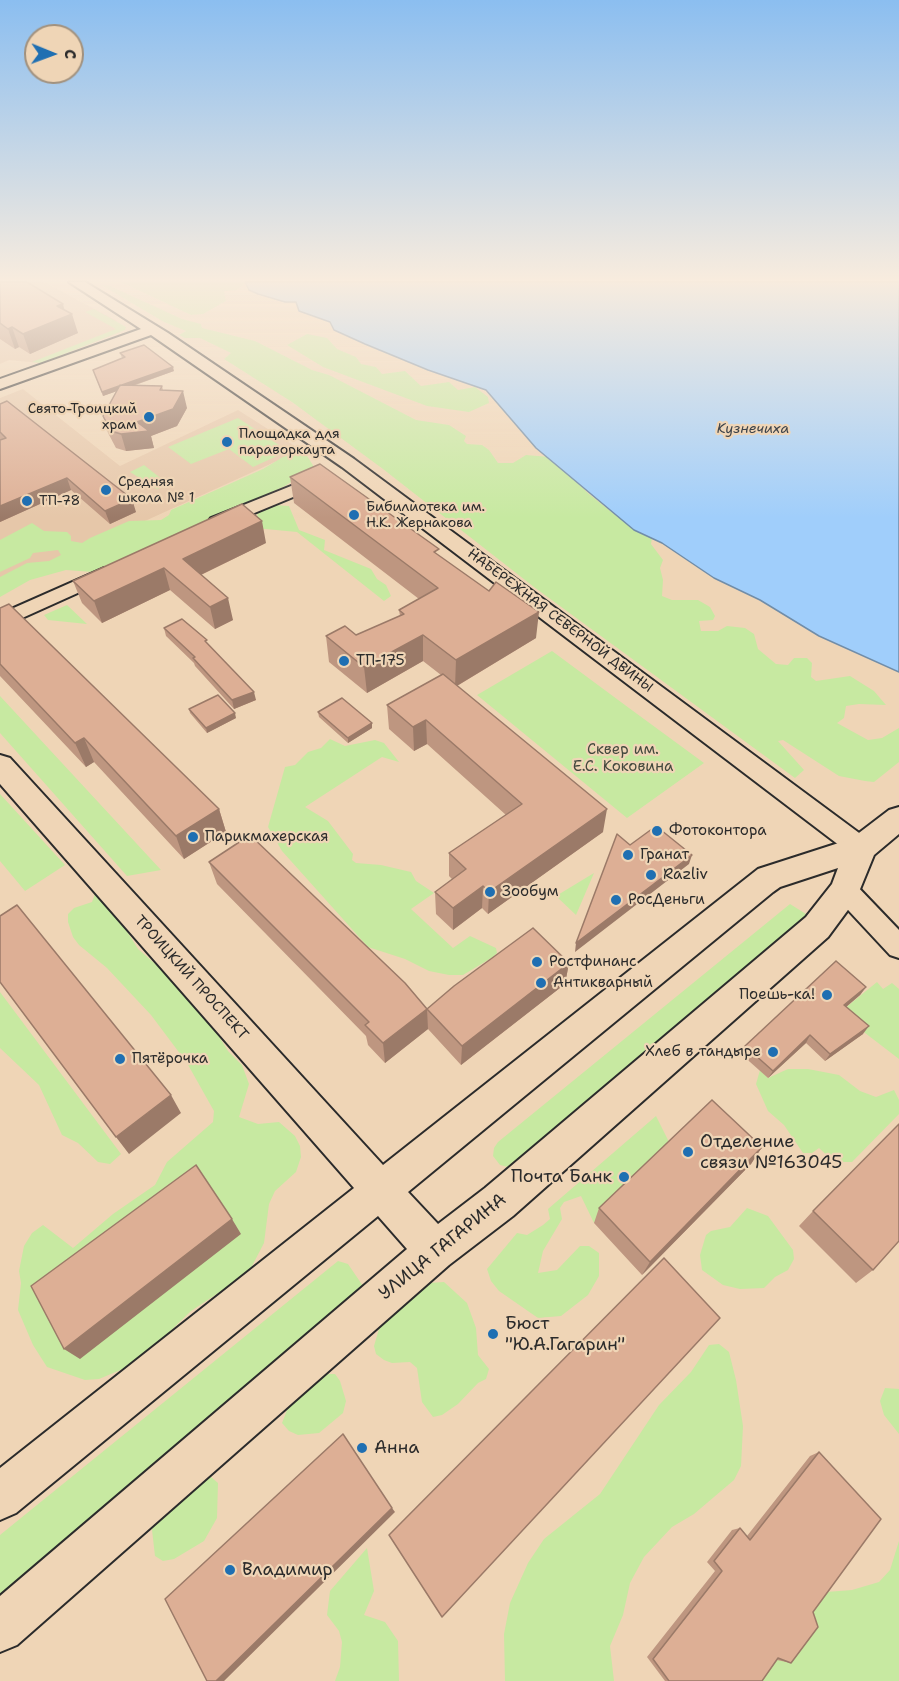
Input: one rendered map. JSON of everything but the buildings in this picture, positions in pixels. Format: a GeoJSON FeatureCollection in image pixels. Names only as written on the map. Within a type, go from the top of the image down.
{"type":"FeatureCollection","features":[{"type":"Feature","properties":{"kind":"main road","name":"ТРОИЦКИЙ ПРОСПЕКТ"},"geometry":{"type":"LineString","coordinates":[[0,765],[435,1251]]}},
{"type":"Feature","properties":{"kind":"main road"},"geometry":{"type":"LineString","coordinates":[[0,1497],[762,883],[769,878],[861,848],[899,818]]}},
{"type":"Feature","properties":{"kind":"main road","name":"УЛИЦА ГАГАРИНА"},"geometry":{"type":"LineString","coordinates":[[0,1628],[435,1251],[500,1202],[817,927],[845,890],[861,848]]}},
{"type":"Feature","properties":{"kind":"street"},"geometry":{"type":"LineString","coordinates":[[0,384],[66,360]]}},
{"type":"Feature","properties":{"kind":"street","name":"НАБЕРЕЖНАЯ СЕВЕРНОЙ ДВИНЫ"},"geometry":{"type":"LineString","coordinates":[[196,360],[348,463],[861,848]]}},
{"type":"Feature","properties":{"kind":"street"},"geometry":{"type":"LineString","coordinates":[[205,528],[331,474],[348,463]]}},
{"type":"Feature","properties":{"kind":"street"},"geometry":{"type":"LineString","coordinates":[[0,622],[122,566]]}},
{"type":"Feature","properties":{"kind":"street"},"geometry":{"type":"LineString","coordinates":[[845,890],[899,947]]}},
{"type":"Feature","properties":{"kind":"shaded area"},"geometry":{"type":"Polygon","coordinates":[[[14,360],[48,360],[41,363],[14,360]]]}},
{"type":"Feature","properties":{"kind":"shaded area","name":"Средняя школа № 1"},"geometry":{"type":"Polygon","coordinates":[[[23,389],[120,466],[238,410],[301,450],[0,587],[0,398],[23,389]]]}},
{"type":"Feature","properties":{"kind":"green space"},"geometry":{"type":"Polygon","coordinates":[[[36,360],[47,360],[41,363],[32,362],[36,360]]]}},
{"type":"Feature","properties":{"kind":"green space"},"geometry":{"type":"Polygon","coordinates":[[[226,360],[293,360],[329,375],[416,420],[449,425],[466,436],[464,441],[467,444],[482,445],[489,450],[498,463],[513,463],[526,455],[550,457],[589,494],[634,530],[652,538],[651,544],[663,560],[660,568],[663,580],[662,596],[672,600],[698,600],[710,607],[715,616],[713,620],[699,621],[701,631],[718,631],[727,626],[745,628],[754,634],[758,649],[776,664],[788,665],[794,658],[807,658],[812,663],[811,677],[816,681],[850,676],[874,691],[886,705],[846,706],[844,718],[837,723],[868,740],[882,738],[899,728],[899,762],[874,782],[865,781],[839,776],[783,740],[778,741],[804,770],[795,778],[534,587],[383,469],[292,402],[226,360]]]}},
{"type":"Feature","properties":{"kind":"green space"},"geometry":{"type":"Polygon","coordinates":[[[312,360],[358,360],[361,364],[376,367],[382,374],[405,371],[421,386],[449,382],[458,390],[475,387],[488,397],[489,403],[469,412],[427,406],[323,367],[312,360]]]}},
{"type":"Feature","properties":{"kind":"green space","name":"Площадка для параворкаута"},"geometry":{"type":"Polygon","coordinates":[[[238,418],[288,451],[253,467],[229,449],[191,464],[168,447],[238,418]]]}},
{"type":"Feature","properties":{"kind":"green space"},"geometry":{"type":"Polygon","coordinates":[[[304,451],[314,467],[285,486],[93,572],[66,570],[30,580],[0,597],[0,577],[27,563],[49,561],[61,555],[58,550],[33,553],[30,558],[0,572],[0,540],[32,523],[44,531],[67,532],[71,536],[71,541],[82,543],[129,521],[161,520],[169,515],[171,510],[263,469],[283,457],[304,451]]]}},
{"type":"Feature","properties":{"kind":"green space"},"geometry":{"type":"Polygon","coordinates":[[[144,465],[168,484],[157,489],[130,472],[144,465]]]}},
{"type":"Feature","properties":{"kind":"green space"},"geometry":{"type":"Polygon","coordinates":[[[274,505],[289,506],[299,530],[325,540],[324,550],[371,569],[377,579],[386,585],[391,596],[384,601],[297,532],[255,528],[258,511],[274,505]]]}},
{"type":"Feature","properties":{"kind":"green space"},"geometry":{"type":"Polygon","coordinates":[[[67,605],[87,624],[48,620],[44,615],[67,605]]]}},
{"type":"Feature","properties":{"kind":"green space","name":"Сквер им. Е.С. Коковина"},"geometry":{"type":"Polygon","coordinates":[[[552,651],[704,763],[627,818],[477,695],[552,651]]]}},
{"type":"Feature","properties":{"kind":"green space"},"geometry":{"type":"Polygon","coordinates":[[[0,696],[161,870],[127,876],[0,733],[0,696]]]}},
{"type":"Feature","properties":{"kind":"green space"},"geometry":{"type":"Polygon","coordinates":[[[330,739],[345,746],[375,740],[384,743],[399,762],[382,757],[305,807],[328,821],[353,854],[352,860],[356,863],[381,865],[411,872],[416,881],[434,893],[411,909],[453,948],[470,936],[496,948],[497,953],[493,957],[463,975],[449,975],[429,971],[405,959],[368,947],[282,851],[268,827],[285,767],[295,765],[308,752],[321,748],[330,739]]]}},
{"type":"Feature","properties":{"kind":"green space"},"geometry":{"type":"Polygon","coordinates":[[[0,794],[65,865],[25,891],[0,861],[0,794]]]}},
{"type":"Feature","properties":{"kind":"green space"},"geometry":{"type":"Polygon","coordinates":[[[594,873],[576,915],[556,896],[594,873]]]}},
{"type":"Feature","properties":{"kind":"green space"},"geometry":{"type":"Polygon","coordinates":[[[95,894],[117,915],[138,949],[173,979],[209,1020],[228,1051],[242,1065],[249,1084],[239,1117],[258,1124],[279,1122],[295,1136],[300,1146],[301,1157],[296,1172],[275,1191],[269,1204],[264,1243],[251,1268],[241,1278],[191,1311],[130,1366],[99,1379],[85,1380],[47,1367],[33,1345],[18,1310],[21,1283],[19,1271],[24,1246],[32,1233],[43,1225],[73,1248],[113,1214],[155,1185],[167,1162],[213,1122],[214,1111],[187,1063],[151,1015],[107,968],[79,945],[73,937],[68,914],[74,908],[92,902],[95,894]]]}},
{"type":"Feature","properties":{"kind":"green space"},"geometry":{"type":"Polygon","coordinates":[[[790,904],[806,914],[807,919],[515,1165],[508,1167],[500,1165],[493,1156],[498,1142],[790,904]]]}},
{"type":"Feature","properties":{"kind":"green space"},"geometry":{"type":"Polygon","coordinates":[[[877,982],[883,989],[892,983],[899,989],[899,1059],[839,1013],[877,982]]]}},
{"type":"Feature","properties":{"kind":"green space"},"geometry":{"type":"Polygon","coordinates":[[[0,992],[121,1154],[110,1164],[98,1162],[78,1143],[62,1135],[39,1085],[0,1048],[0,992]]]}},
{"type":"Feature","properties":{"kind":"green space"},"geometry":{"type":"Polygon","coordinates":[[[788,1069],[808,1069],[839,1075],[860,1091],[876,1097],[894,1090],[899,1100],[899,1114],[852,1162],[834,1162],[819,1148],[812,1153],[803,1153],[784,1125],[768,1111],[756,1084],[760,1070],[768,1078],[788,1069]]]}},
{"type":"Feature","properties":{"kind":"green space"},"geometry":{"type":"Polygon","coordinates":[[[656,1116],[672,1148],[594,1223],[581,1196],[564,1202],[560,1208],[562,1219],[543,1251],[538,1273],[557,1270],[580,1246],[589,1246],[599,1253],[599,1276],[588,1295],[561,1316],[538,1318],[499,1291],[491,1281],[487,1269],[517,1233],[527,1235],[543,1225],[550,1219],[548,1209],[656,1116]]]}},
{"type":"Feature","properties":{"kind":"green space"},"geometry":{"type":"Polygon","coordinates":[[[747,1208],[768,1216],[793,1250],[794,1259],[788,1270],[775,1277],[764,1288],[740,1289],[723,1285],[702,1270],[700,1255],[706,1235],[711,1231],[730,1227],[747,1208]]]}},
{"type":"Feature","properties":{"kind":"green space"},"geometry":{"type":"Polygon","coordinates":[[[338,1261],[348,1264],[363,1286],[361,1298],[0,1597],[0,1535],[338,1261]]]}},
{"type":"Feature","properties":{"kind":"green space"},"geometry":{"type":"Polygon","coordinates":[[[444,1282],[467,1303],[476,1328],[478,1355],[489,1369],[486,1379],[478,1383],[458,1404],[442,1415],[433,1417],[422,1402],[417,1368],[410,1362],[392,1363],[384,1360],[376,1354],[374,1346],[381,1322],[416,1291],[429,1283],[444,1282]]]}},
{"type":"Feature","properties":{"kind":"green space"},"geometry":{"type":"Polygon","coordinates":[[[719,1344],[729,1352],[736,1380],[743,1426],[741,1466],[734,1480],[694,1514],[672,1527],[644,1557],[630,1583],[623,1615],[610,1646],[614,1681],[505,1681],[504,1634],[510,1603],[528,1563],[544,1539],[600,1494],[659,1405],[691,1372],[709,1345],[719,1344]]]}},
{"type":"Feature","properties":{"kind":"green space"},"geometry":{"type":"Polygon","coordinates":[[[327,1374],[335,1374],[340,1381],[346,1401],[343,1413],[319,1433],[298,1435],[289,1431],[282,1423],[289,1405],[310,1385],[327,1374]]]}},
{"type":"Feature","properties":{"kind":"green space"},"geometry":{"type":"Polygon","coordinates":[[[885,1388],[899,1389],[899,1434],[884,1415],[880,1401],[885,1388]]]}},
{"type":"Feature","properties":{"kind":"green space"},"geometry":{"type":"Polygon","coordinates":[[[202,1477],[211,1477],[218,1483],[217,1518],[204,1541],[174,1559],[163,1561],[155,1556],[152,1530],[154,1518],[202,1477]]]}},
{"type":"Feature","properties":{"kind":"green space"},"geometry":{"type":"Polygon","coordinates":[[[899,1541],[899,1681],[759,1681],[826,1592],[852,1590],[879,1582],[890,1570],[899,1541]]]}},
{"type":"Feature","properties":{"kind":"green space"},"geometry":{"type":"Polygon","coordinates":[[[367,1548],[374,1591],[364,1615],[385,1622],[398,1641],[399,1681],[335,1681],[340,1667],[342,1642],[339,1631],[327,1615],[330,1591],[367,1548]]]}},
{"type":"Feature","properties":{"kind":"water","name":"Кузнечиха"},"geometry":{"type":"Polygon","coordinates":[[[405,360],[899,360],[899,672],[819,636],[760,600],[714,578],[662,543],[634,530],[536,448],[486,390],[405,360]]]}},
{"type":"Feature","properties":{"kind":"place","name":"Свято-Троицкий храм"},"geometry":{"type":"Point","coordinates":[149,417]}},
{"type":"Feature","properties":{"kind":"place","name":"Площадка для параворкаута"},"geometry":{"type":"Point","coordinates":[227,442]}},
{"type":"Feature","properties":{"kind":"place","name":"Средняя школа № 1"},"geometry":{"type":"Point","coordinates":[106,490]}},
{"type":"Feature","properties":{"kind":"place","name":"ТП-78"},"geometry":{"type":"Point","coordinates":[27,501]}},
{"type":"Feature","properties":{"kind":"place","name":"Бибилиотека им. Н.К. Жернакова"},"geometry":{"type":"Point","coordinates":[354,515]}},
{"type":"Feature","properties":{"kind":"place","name":"ТП-175"},"geometry":{"type":"Point","coordinates":[344,661]}},
{"type":"Feature","properties":{"kind":"place","name":"Фотоконтора"},"geometry":{"type":"Point","coordinates":[657,831]}},
{"type":"Feature","properties":{"kind":"place","name":"Парикмахерская"},"geometry":{"type":"Point","coordinates":[193,837]}},
{"type":"Feature","properties":{"kind":"place","name":"Гранат"},"geometry":{"type":"Point","coordinates":[628,855]}},
{"type":"Feature","properties":{"kind":"place","name":"Razliv"},"geometry":{"type":"Point","coordinates":[651,875]}},
{"type":"Feature","properties":{"kind":"place","name":"Зообум"},"geometry":{"type":"Point","coordinates":[490,892]}},
{"type":"Feature","properties":{"kind":"place","name":"РосДеньги"},"geometry":{"type":"Point","coordinates":[616,900]}},
{"type":"Feature","properties":{"kind":"place","name":"Ростфинанс"},"geometry":{"type":"Point","coordinates":[537,962]}},
{"type":"Feature","properties":{"kind":"place","name":"Антикварный"},"geometry":{"type":"Point","coordinates":[541,983]}},
{"type":"Feature","properties":{"kind":"place","name":"Поешь-ка!"},"geometry":{"type":"Point","coordinates":[827,995]}},
{"type":"Feature","properties":{"kind":"place","name":"Хлеб в тандыре"},"geometry":{"type":"Point","coordinates":[773,1052]}},
{"type":"Feature","properties":{"kind":"place","name":"Пятёрочка"},"geometry":{"type":"Point","coordinates":[120,1059]}},
{"type":"Feature","properties":{"kind":"place","name":"Отделение связи №163045"},"geometry":{"type":"Point","coordinates":[688,1152]}},
{"type":"Feature","properties":{"kind":"place","name":"Почта Банк"},"geometry":{"type":"Point","coordinates":[624,1177]}},
{"type":"Feature","properties":{"kind":"place","name":"Бюст \"Ю.А.Гагарин\""},"geometry":{"type":"Point","coordinates":[493,1334]}},
{"type":"Feature","properties":{"kind":"place","name":"Анна"},"geometry":{"type":"Point","coordinates":[362,1448]}},
{"type":"Feature","properties":{"kind":"place","name":"Владимир"},"geometry":{"type":"Point","coordinates":[230,1570]}}]}
